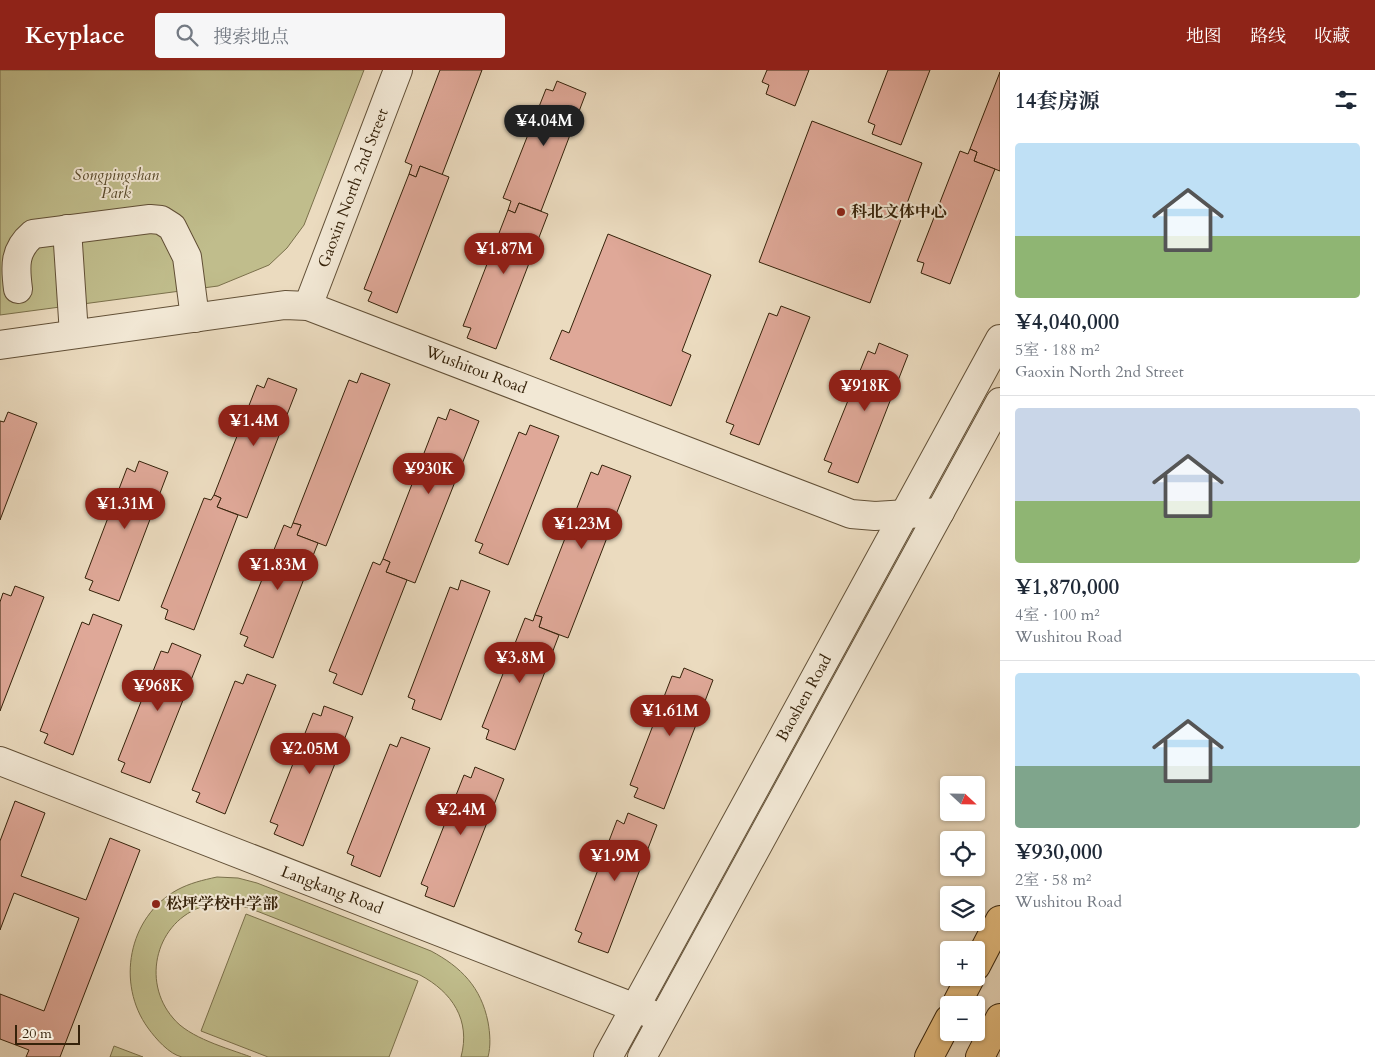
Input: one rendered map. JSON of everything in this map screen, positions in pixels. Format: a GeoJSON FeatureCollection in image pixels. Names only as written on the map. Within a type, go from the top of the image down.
{"type":"FeatureCollection","features":[{"type":"Feature","properties":{"kind":"highway"},"geometry":{"type":"LineString","coordinates":[[985,949],[1000,920]]}},
{"type":"Feature","properties":{"kind":"highway"},"geometry":{"type":"LineString","coordinates":[[980,1057],[1000,1018]]}},
{"type":"Feature","properties":{"kind":"highway"},"geometry":{"type":"LineString","coordinates":[[929,1057],[940,1036]]}},
{"type":"Feature","properties":{"kind":"street","name":"Gaoxin North 2nd Street"},"geometry":{"type":"LineString","coordinates":[[308,306],[398,70]]}},
{"type":"Feature","properties":{"kind":"street"},"geometry":{"type":"LineString","coordinates":[[18,289],[16,276],[17,257],[23,242],[33,234],[150,219],[161,220],[172,227],[187,257],[194,318]]}},
{"type":"Feature","properties":{"kind":"street"},"geometry":{"type":"LineString","coordinates":[[67,229],[74,334]]}},
{"type":"Feature","properties":{"kind":"street","name":"Wushitou Road"},"geometry":{"type":"LineString","coordinates":[[0,345],[285,305],[308,306],[851,514],[875,516],[940,512]]}},
{"type":"Feature","properties":{"kind":"street","name":"Baoshen Road"},"geometry":{"type":"LineString","coordinates":[[608,1057],[1000,340]]}},
{"type":"Feature","properties":{"kind":"street","name":"Baoshen Road"},"geometry":{"type":"LineString","coordinates":[[642,1057],[1000,402]]}},
{"type":"Feature","properties":{"kind":"street","name":"Langkang Road"},"geometry":{"type":"LineString","coordinates":[[0,761],[663,1019]]}},
{"type":"Feature","properties":{"kind":"green space","name":"Songpingshan Park"},"geometry":{"type":"Polygon","coordinates":[[[0,70],[364,70],[304,225],[287,248],[269,265],[218,286],[0,315],[0,70]]]}},
{"type":"Feature","properties":{"kind":"green space"},"geometry":{"type":"Polygon","coordinates":[[[217,877],[238,878],[257,883],[442,957],[468,979],[480,998],[488,1022],[490,1044],[488,1057],[461,1057],[463,1031],[461,1019],[456,1008],[441,990],[420,975],[249,908],[221,903],[204,906],[188,914],[174,925],[165,938],[158,954],[156,970],[158,987],[163,1003],[180,1025],[209,1042],[251,1057],[182,1057],[172,1053],[151,1032],[138,1011],[132,992],[130,972],[132,953],[138,934],[147,917],[160,902],[177,890],[217,877]]]}},
{"type":"Feature","properties":{"kind":"green space"},"geometry":{"type":"Polygon","coordinates":[[[246,914],[418,981],[389,1057],[268,1057],[201,1031],[246,914]]]}},
{"type":"Feature","properties":{"kind":"green space"},"geometry":{"type":"Polygon","coordinates":[[[114,1046],[143,1057],[110,1057],[114,1046]]]}},
{"type":"Feature","properties":{"kind":"building"},"geometry":{"type":"Polygon","coordinates":[[[440,70],[482,70],[442,175],[420,166],[416,177],[409,174],[412,165],[405,162],[440,70]]]}},
{"type":"Feature","properties":{"kind":"building"},"geometry":{"type":"Polygon","coordinates":[[[767,70],[809,70],[795,106],[766,94],[769,85],[762,82],[767,70]]]}},
{"type":"Feature","properties":{"kind":"building"},"geometry":{"type":"Polygon","coordinates":[[[888,70],[930,70],[901,145],[872,134],[875,125],[868,122],[888,70]]]}},
{"type":"Feature","properties":{"kind":"building"},"geometry":{"type":"Polygon","coordinates":[[[1000,72],[1000,171],[974,161],[977,152],[970,149],[1000,72]]]}},
{"type":"Feature","properties":{"kind":"building"},"geometry":{"type":"Polygon","coordinates":[[[557,81],[586,93],[541,211],[519,203],[515,213],[508,210],[511,201],[503,198],[546,89],[553,91],[557,81]]]}},
{"type":"Feature","properties":{"kind":"building","name":"科北文体中心"},"geometry":{"type":"Polygon","coordinates":[[[812,121],[922,163],[870,303],[759,262],[812,121]]]}},
{"type":"Feature","properties":{"kind":"building"},"geometry":{"type":"Polygon","coordinates":[[[970,149],[977,152],[974,161],[995,169],[950,284],[921,273],[924,263],[917,261],[960,151],[968,154],[970,149]]]}},
{"type":"Feature","properties":{"kind":"building"},"geometry":{"type":"Polygon","coordinates":[[[420,166],[449,177],[397,313],[368,301],[372,292],[364,289],[409,174],[416,177],[420,166]]]}},
{"type":"Feature","properties":{"kind":"building"},"geometry":{"type":"Polygon","coordinates":[[[519,203],[548,214],[496,349],[467,338],[471,328],[463,326],[508,210],[515,213],[519,203]]]}},
{"type":"Feature","properties":{"kind":"building"},"geometry":{"type":"Polygon","coordinates":[[[608,234],[711,275],[682,351],[691,355],[671,406],[550,359],[562,330],[569,333],[608,234]]]}},
{"type":"Feature","properties":{"kind":"building"},"geometry":{"type":"Polygon","coordinates":[[[781,306],[810,317],[759,445],[730,434],[734,425],[726,422],[769,313],[777,316],[781,306]]]}},
{"type":"Feature","properties":{"kind":"building"},"geometry":{"type":"Polygon","coordinates":[[[879,343],[908,355],[858,483],[828,472],[832,463],[824,460],[868,351],[875,354],[879,343]]]}},
{"type":"Feature","properties":{"kind":"building"},"geometry":{"type":"Polygon","coordinates":[[[361,373],[390,384],[326,546],[297,535],[301,525],[293,523],[349,380],[357,383],[361,373]]]}},
{"type":"Feature","properties":{"kind":"building"},"geometry":{"type":"Polygon","coordinates":[[[268,378],[297,389],[247,518],[217,507],[221,498],[214,495],[257,385],[264,388],[268,378]]]}},
{"type":"Feature","properties":{"kind":"building"},"geometry":{"type":"Polygon","coordinates":[[[450,409],[479,421],[415,583],[386,572],[390,562],[383,559],[438,417],[446,420],[450,409]]]}},
{"type":"Feature","properties":{"kind":"building"},"geometry":{"type":"Polygon","coordinates":[[[8,412],[37,423],[0,520],[0,421],[4,422],[8,412]]]}},
{"type":"Feature","properties":{"kind":"building"},"geometry":{"type":"Polygon","coordinates":[[[530,425],[559,436],[508,565],[479,553],[483,544],[475,541],[519,432],[526,435],[530,425]]]}},
{"type":"Feature","properties":{"kind":"building"},"geometry":{"type":"Polygon","coordinates":[[[139,461],[168,472],[119,601],[89,590],[93,581],[85,578],[127,468],[135,472],[139,461]]]}},
{"type":"Feature","properties":{"kind":"building"},"geometry":{"type":"Polygon","coordinates":[[[602,465],[631,476],[568,638],[539,627],[542,617],[535,615],[591,472],[598,475],[602,465]]]}},
{"type":"Feature","properties":{"kind":"building"},"geometry":{"type":"Polygon","coordinates":[[[214,495],[221,498],[217,507],[238,515],[194,630],[165,619],[168,610],[161,607],[204,498],[211,500],[214,495]]]}},
{"type":"Feature","properties":{"kind":"building"},"geometry":{"type":"Polygon","coordinates":[[[293,523],[301,525],[297,535],[318,543],[273,658],[244,646],[248,637],[240,634],[284,525],[291,528],[293,523]]]}},
{"type":"Feature","properties":{"kind":"building"},"geometry":{"type":"Polygon","coordinates":[[[383,559],[390,562],[386,572],[407,580],[362,695],[333,683],[337,674],[329,671],[373,562],[380,565],[383,559]]]}},
{"type":"Feature","properties":{"kind":"building"},"geometry":{"type":"Polygon","coordinates":[[[461,580],[490,591],[441,720],[412,709],[415,700],[408,697],[450,587],[458,590],[461,580]]]}},
{"type":"Feature","properties":{"kind":"building"},"geometry":{"type":"Polygon","coordinates":[[[15,586],[44,597],[0,711],[0,602],[3,593],[11,596],[15,586]]]}},
{"type":"Feature","properties":{"kind":"building"},"geometry":{"type":"Polygon","coordinates":[[[93,614],[122,625],[73,755],[44,743],[48,734],[40,731],[82,622],[89,625],[93,614]]]}},
{"type":"Feature","properties":{"kind":"building"},"geometry":{"type":"Polygon","coordinates":[[[535,615],[542,617],[539,627],[559,635],[515,750],[486,739],[489,730],[482,727],[525,618],[533,621],[535,615]]]}},
{"type":"Feature","properties":{"kind":"building"},"geometry":{"type":"Polygon","coordinates":[[[172,643],[201,655],[150,783],[121,772],[125,763],[118,760],[161,651],[168,653],[172,643]]]}},
{"type":"Feature","properties":{"kind":"building"},"geometry":{"type":"Polygon","coordinates":[[[684,668],[713,680],[664,809],[634,797],[638,788],[630,785],[672,676],[680,678],[684,668]]]}},
{"type":"Feature","properties":{"kind":"building"},"geometry":{"type":"Polygon","coordinates":[[[247,674],[276,685],[225,814],[196,802],[200,793],[192,790],[235,681],[243,684],[247,674]]]}},
{"type":"Feature","properties":{"kind":"building"},"geometry":{"type":"Polygon","coordinates":[[[324,706],[353,717],[303,846],[274,834],[278,825],[270,822],[313,713],[321,716],[324,706]]]}},
{"type":"Feature","properties":{"kind":"building"},"geometry":{"type":"Polygon","coordinates":[[[401,737],[430,748],[380,877],[351,865],[354,856],[347,853],[390,744],[397,747],[401,737]]]}},
{"type":"Feature","properties":{"kind":"building"},"geometry":{"type":"Polygon","coordinates":[[[475,767],[504,779],[454,907],[425,896],[428,887],[421,884],[464,775],[471,778],[475,767]]]}},
{"type":"Feature","properties":{"kind":"building"},"geometry":{"type":"Polygon","coordinates":[[[15,801],[45,813],[21,876],[86,900],[110,838],[140,850],[60,1057],[26,1057],[29,1050],[0,1039],[0,994],[44,1011],[79,918],[14,893],[0,930],[0,841],[15,801]]]}},
{"type":"Feature","properties":{"kind":"building"},"geometry":{"type":"Polygon","coordinates":[[[628,813],[657,825],[608,953],[578,942],[582,933],[575,930],[617,820],[624,824],[628,813]]]}},
{"type":"Feature","properties":{"kind":"place","name":"科北文体中心"},"geometry":{"type":"Point","coordinates":[841,212]}},
{"type":"Feature","properties":{"kind":"place","name":"松坪学校中学部"},"geometry":{"type":"Point","coordinates":[156,904]}}]}
